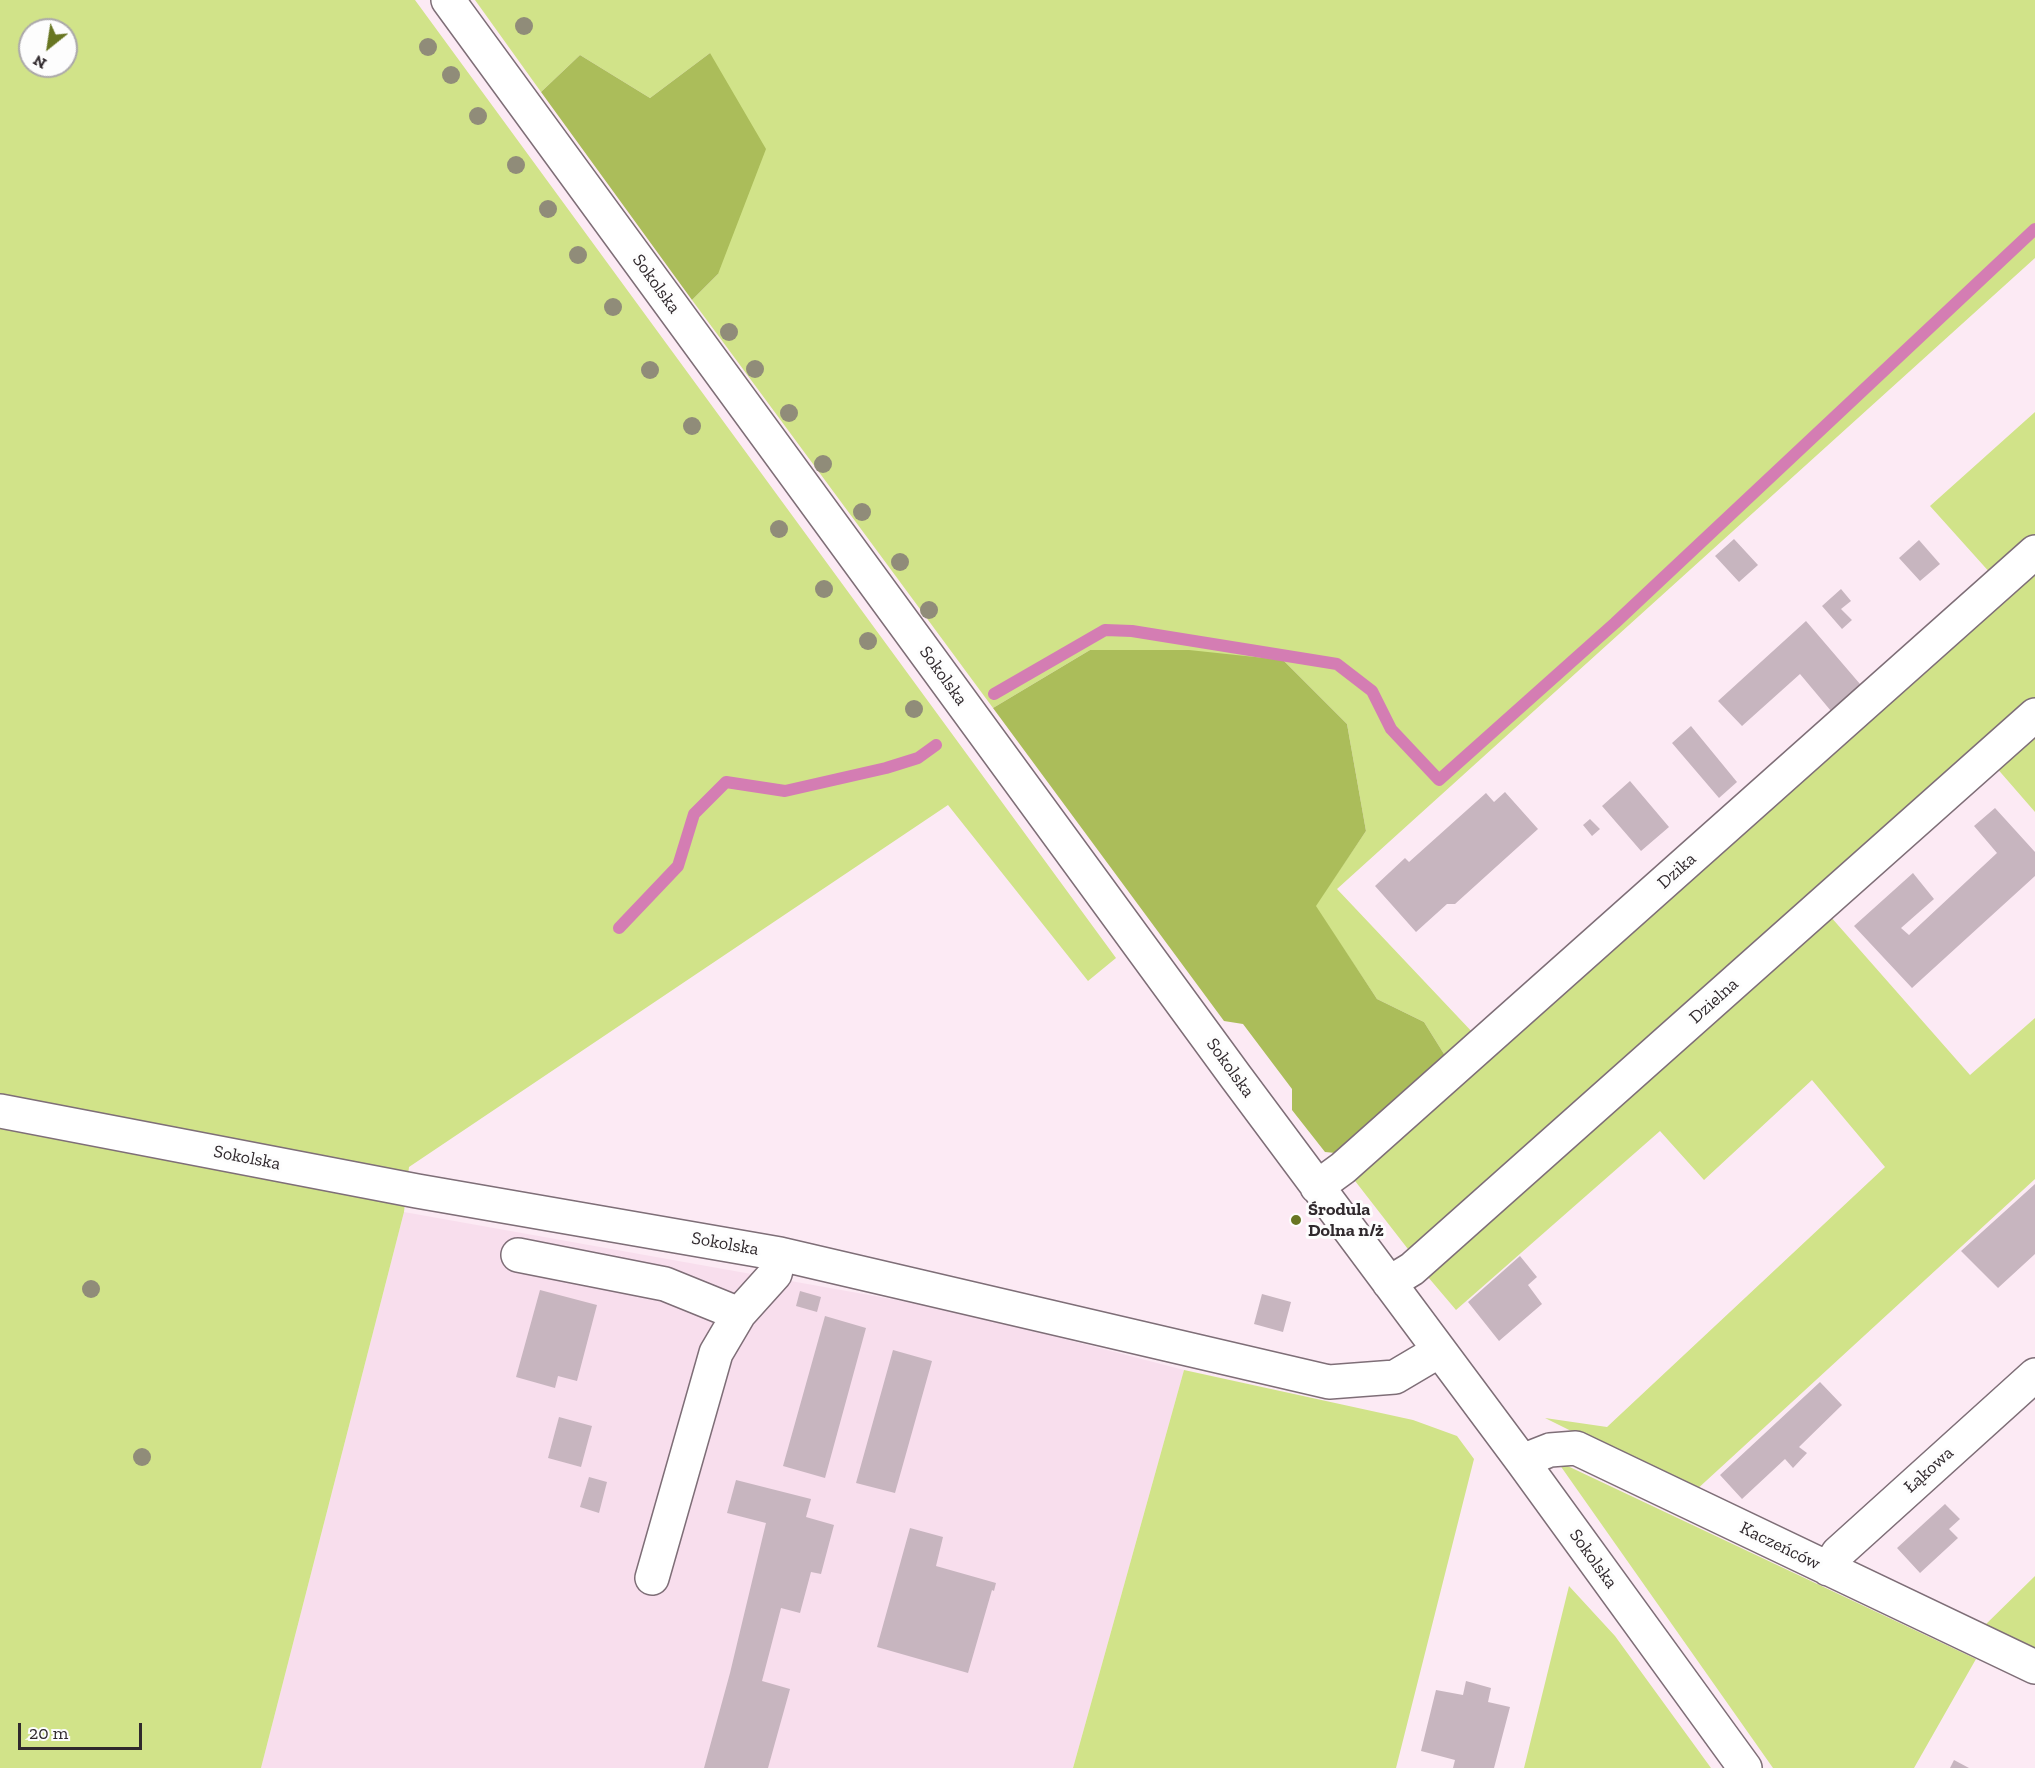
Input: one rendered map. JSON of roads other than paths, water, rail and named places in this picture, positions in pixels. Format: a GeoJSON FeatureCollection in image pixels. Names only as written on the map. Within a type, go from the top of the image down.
{"type":"FeatureCollection","features":[{"type":"Feature","properties":{"kind":"street","name":"Sokolska"},"geometry":{"type":"LineString","coordinates":[[448,0],[1745,1768]]}},
{"type":"Feature","properties":{"kind":"street","name":"Dzika"},"geometry":{"type":"LineString","coordinates":[[1317,1187],[1352,1160],[2035,552]]}},
{"type":"Feature","properties":{"kind":"street","name":"Dzielna"},"geometry":{"type":"LineString","coordinates":[[1389,1283],[1412,1269],[2035,715]]}},
{"type":"Feature","properties":{"kind":"street","name":"Sokolska"},"geometry":{"type":"LineString","coordinates":[[0,1111],[417,1191],[780,1254],[1329,1382],[1395,1377],[1439,1351]]}},
{"type":"Feature","properties":{"kind":"street"},"geometry":{"type":"LineString","coordinates":[[652,1578],[716,1353],[738,1314],[775,1274],[780,1254]]}},
{"type":"Feature","properties":{"kind":"street"},"geometry":{"type":"LineString","coordinates":[[518,1255],[665,1284],[738,1314]]}},
{"type":"Feature","properties":{"kind":"street","name":"Łąkowa"},"geometry":{"type":"LineString","coordinates":[[1828,1569],[1838,1553],[2035,1375]]}},
{"type":"Feature","properties":{"kind":"street","name":"Kaczeńców"},"geometry":{"type":"LineString","coordinates":[[1522,1461],[1550,1450],[1576,1448],[2035,1667]]}},
{"type":"Feature","properties":{"kind":"waterway"},"geometry":{"type":"LineString","coordinates":[[994,694],[1105,630],[1132,631],[1337,664],[1372,691],[1391,729],[1439,780],[1615,623],[2035,229]]}},
{"type":"Feature","properties":{"kind":"waterway"},"geometry":{"type":"LineString","coordinates":[[619,928],[678,866],[694,814],[726,782],[785,791],[886,768],[918,758],[936,745]]}},
{"type":"Feature","properties":{"kind":"place","name":"Środula Dolna n/ż"},"geometry":{"type":"Point","coordinates":[1296,1220]}}]}
